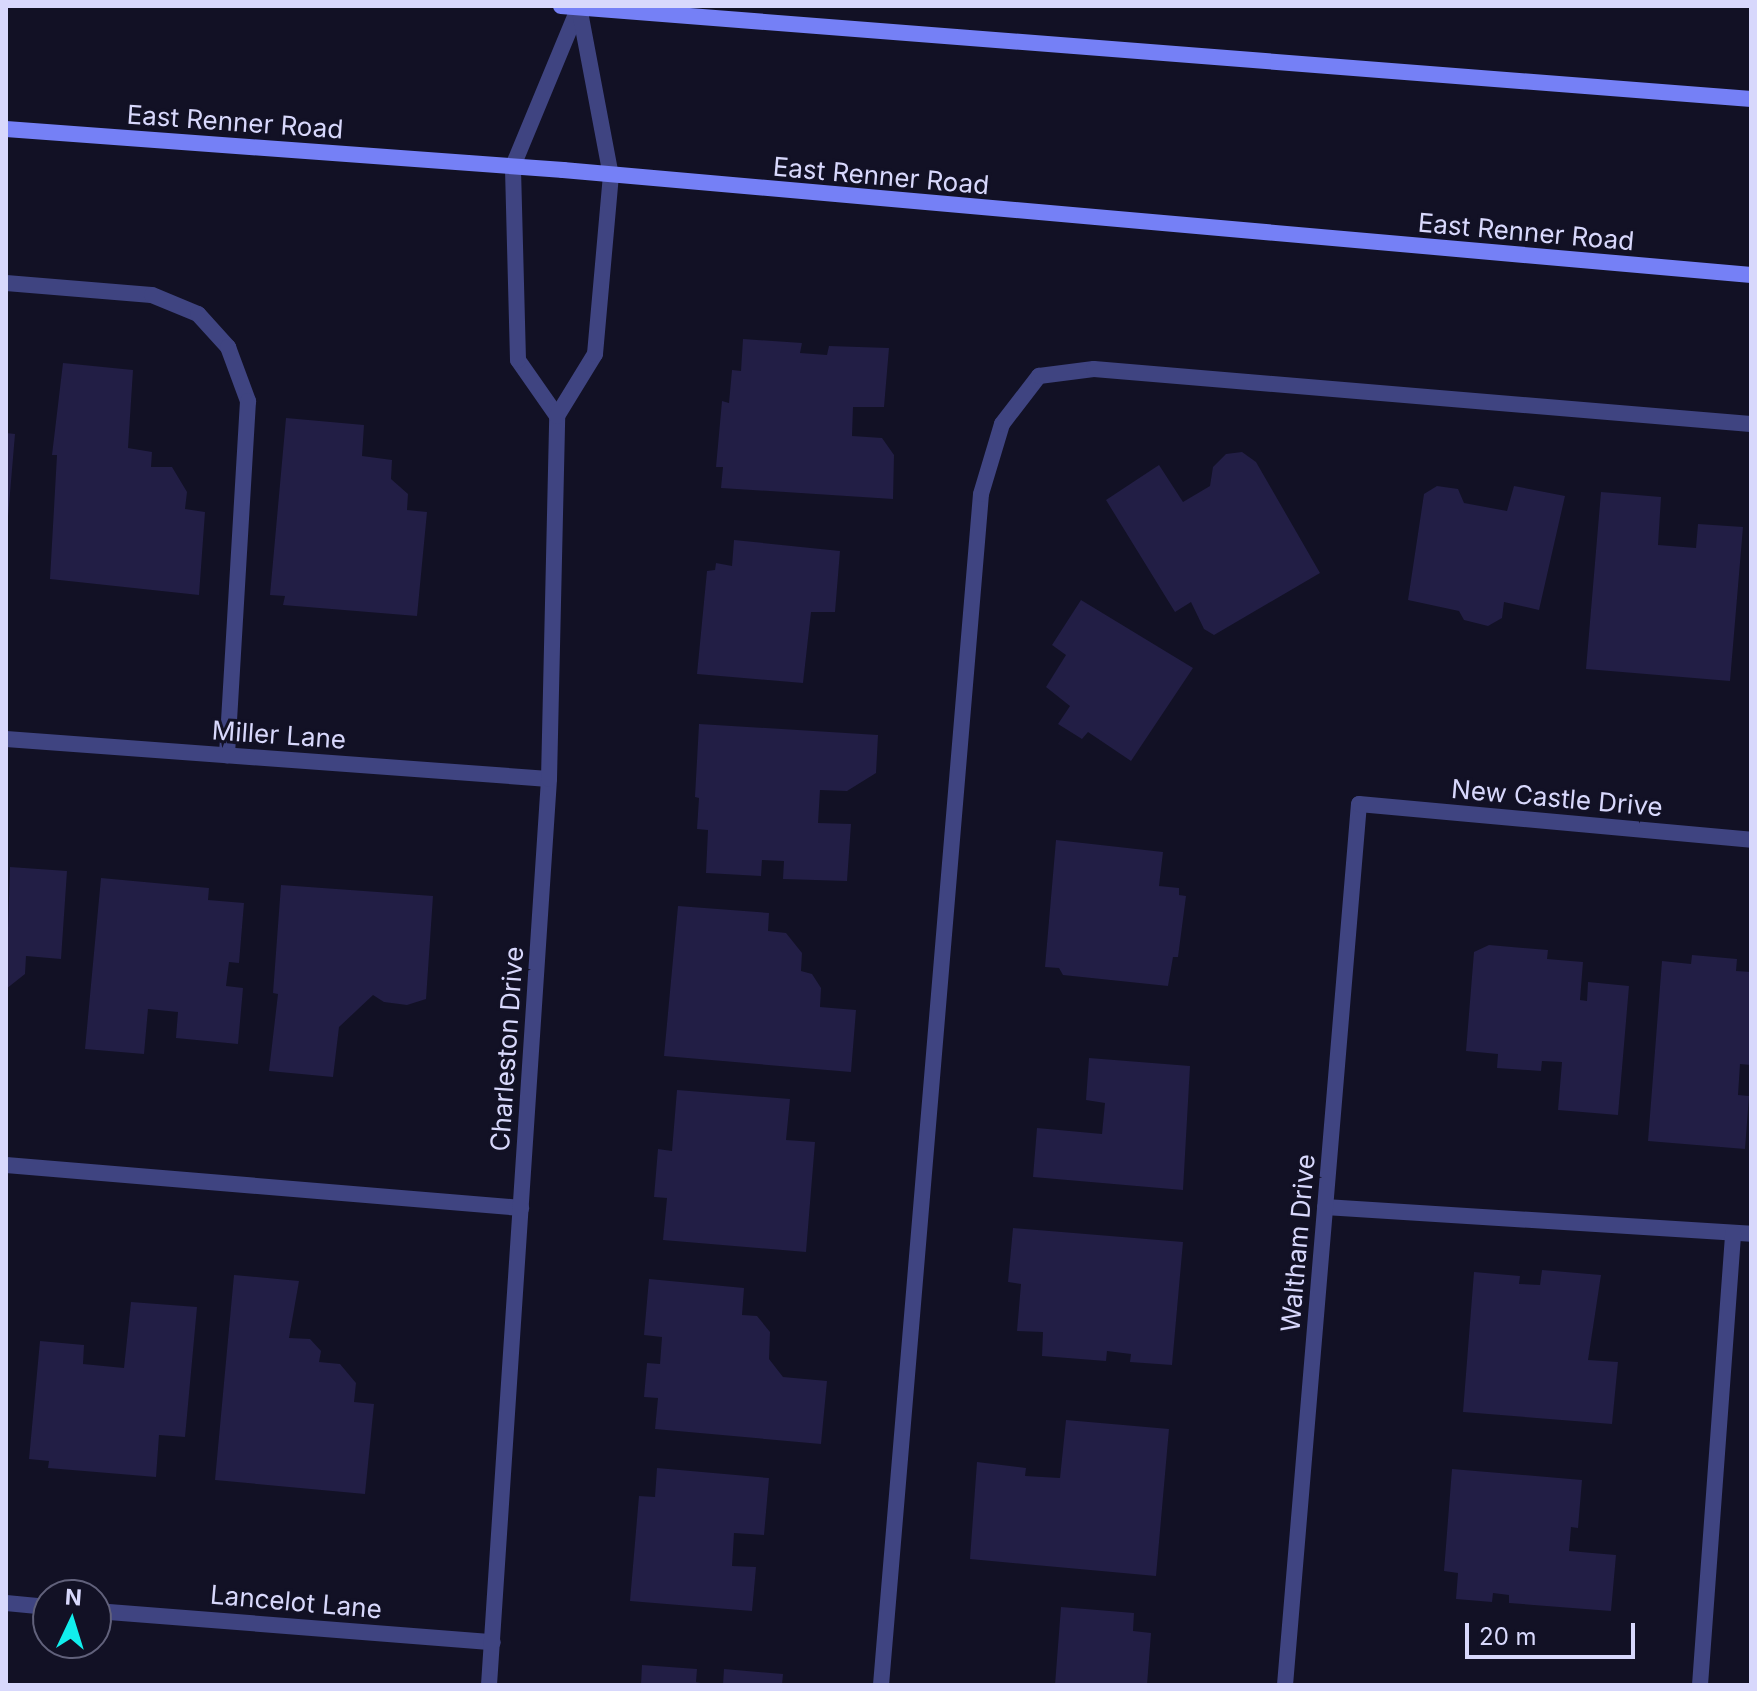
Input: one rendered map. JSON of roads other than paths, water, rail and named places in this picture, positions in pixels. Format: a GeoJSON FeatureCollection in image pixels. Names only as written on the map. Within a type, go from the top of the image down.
{"type":"FeatureCollection","features":[{"type":"Feature","properties":{"kind":"main road"},"geometry":{"type":"LineString","coordinates":[[561,6],[1751,99]]}},
{"type":"Feature","properties":{"kind":"main road","name":"East Renner Road"},"geometry":{"type":"LineString","coordinates":[[6,129],[513,166],[1751,275]]}},
{"type":"Feature","properties":{"kind":"street"},"geometry":{"type":"LineString","coordinates":[[579,7],[611,176],[595,354],[557,416],[518,360],[513,166],[579,7]]}},
{"type":"Feature","properties":{"kind":"street"},"geometry":{"type":"LineString","coordinates":[[6,283],[152,295],[198,314],[228,347],[248,401],[227,755]]}},
{"type":"Feature","properties":{"kind":"street"},"geometry":{"type":"LineString","coordinates":[[881,1685],[981,494],[1002,424],[1039,376],[1094,369],[1751,424]]}},
{"type":"Feature","properties":{"kind":"street","name":"Charleston Drive"},"geometry":{"type":"LineString","coordinates":[[489,1685],[549,779],[557,416]]}},
{"type":"Feature","properties":{"kind":"street","name":"Miller Lane"},"geometry":{"type":"LineString","coordinates":[[6,739],[549,779]]}},
{"type":"Feature","properties":{"kind":"street","name":"New Castle Drive"},"geometry":{"type":"LineString","coordinates":[[1359,804],[1751,840]]}},
{"type":"Feature","properties":{"kind":"street","name":"Waltham Drive"},"geometry":{"type":"LineString","coordinates":[[1285,1685],[1359,804]]}},
{"type":"Feature","properties":{"kind":"street"},"geometry":{"type":"LineString","coordinates":[[6,1165],[521,1208]]}},
{"type":"Feature","properties":{"kind":"street"},"geometry":{"type":"LineString","coordinates":[[1325,1207],[1751,1234]]}},
{"type":"Feature","properties":{"kind":"street"},"geometry":{"type":"LineString","coordinates":[[1700,1685],[1733,1233]]}},
{"type":"Feature","properties":{"kind":"street"},"geometry":{"type":"LineString","coordinates":[[6,1603],[32,1605]]}},
{"type":"Feature","properties":{"kind":"street","name":"Lancelot Lane"},"geometry":{"type":"LineString","coordinates":[[112,1612],[493,1642]]}}]}
